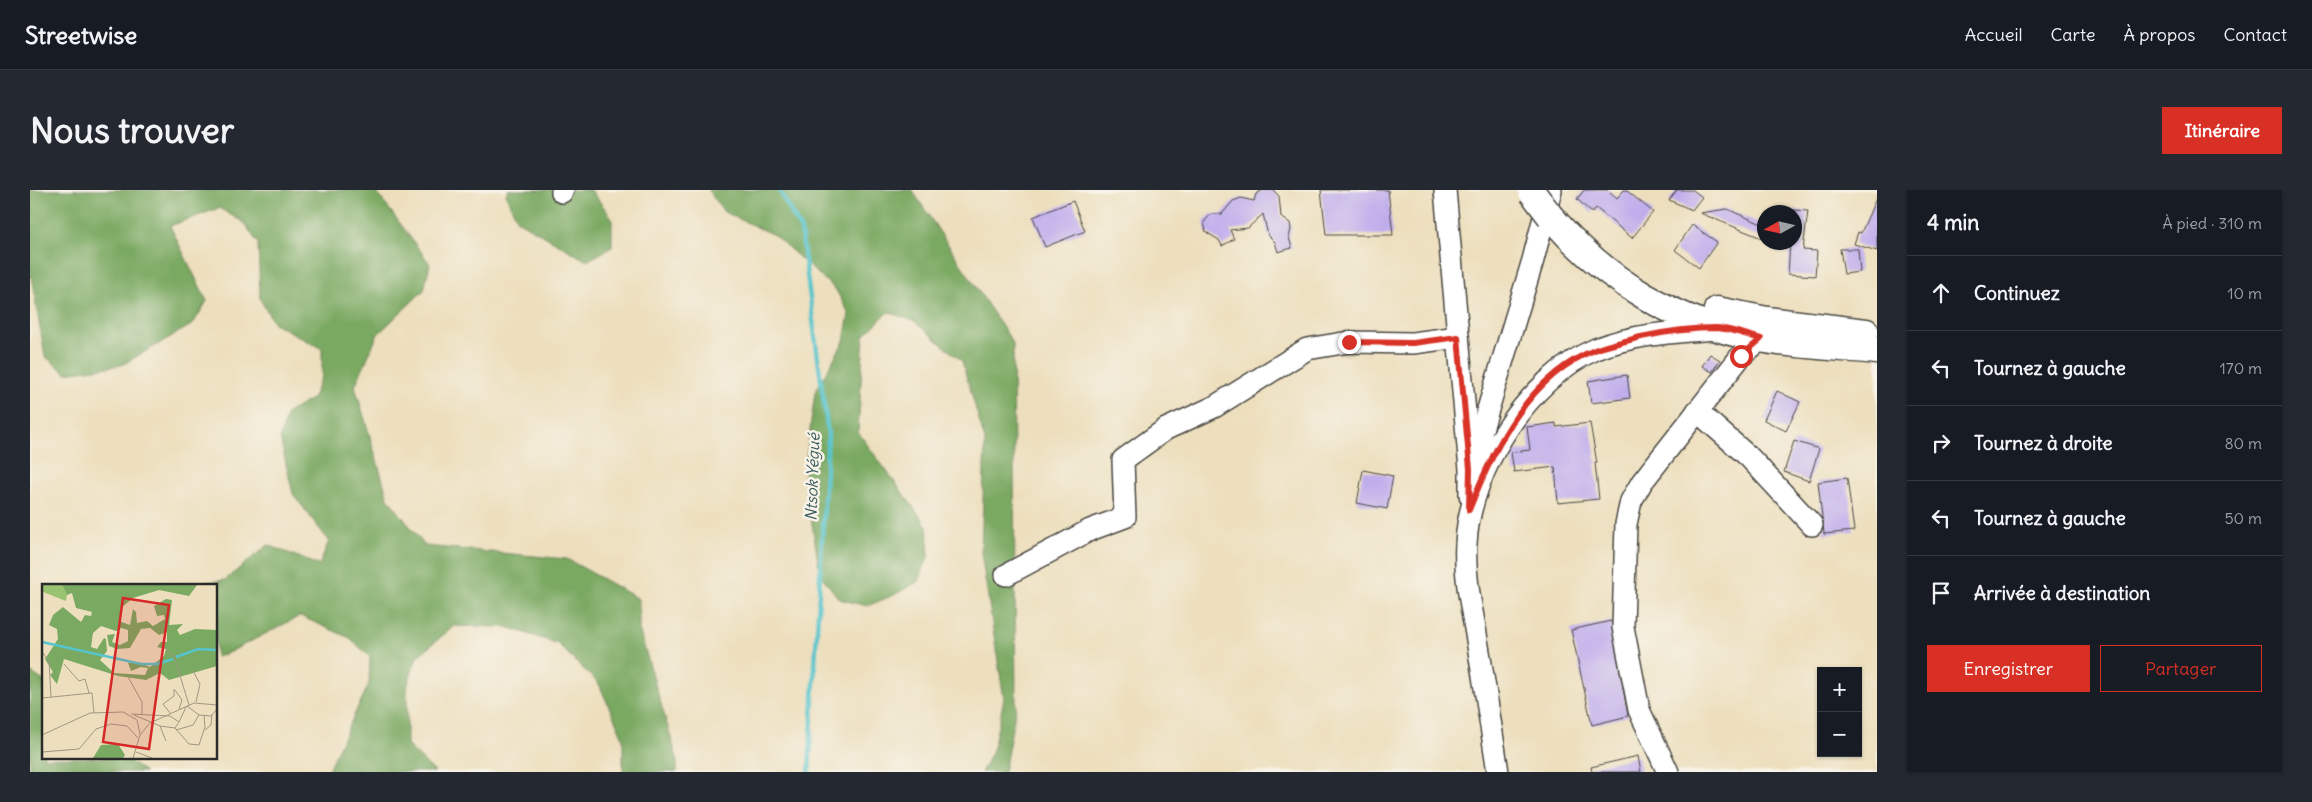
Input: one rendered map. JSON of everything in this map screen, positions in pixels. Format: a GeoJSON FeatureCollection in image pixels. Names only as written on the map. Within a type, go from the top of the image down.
{"type":"FeatureCollection","features":[{"type":"Feature","properties":{"kind":"main road"},"geometry":{"type":"LineString","coordinates":[[1545,197],[1575,246],[1633,291],[1659,306],[1718,328],[1761,339],[1877,352]]}},
{"type":"Feature","properties":{"kind":"main road"},"geometry":{"type":"LineString","coordinates":[[1545,197],[1584,233],[1625,265],[1647,280],[1687,300],[1723,312],[1767,320],[1877,333]]}},
{"type":"Feature","properties":{"kind":"street"},"geometry":{"type":"LineString","coordinates":[[1445,190],[1470,469],[1466,545],[1468,580],[1498,772]]}},
{"type":"Feature","properties":{"kind":"street"},"geometry":{"type":"LineString","coordinates":[[1470,469],[1533,260],[1545,197]]}},
{"type":"Feature","properties":{"kind":"street"},"geometry":{"type":"LineString","coordinates":[[1469,510],[1484,472],[1524,406],[1542,384],[1569,363],[1597,349],[1627,341],[1663,333],[1718,328]]}},
{"type":"Feature","properties":{"kind":"street"},"geometry":{"type":"LineString","coordinates":[[1006,575],[1090,530],[1125,516],[1123,460],[1166,429],[1214,407],[1307,349],[1349,342],[1413,343],[1458,337]]}},
{"type":"Feature","properties":{"kind":"street"},"geometry":{"type":"LineString","coordinates":[[1668,772],[1639,710],[1622,627],[1626,524],[1631,500],[1642,482],[1741,356],[1761,339]]}},
{"type":"Feature","properties":{"kind":"street"},"geometry":{"type":"LineString","coordinates":[[1697,411],[1750,458],[1812,525]]}},
{"type":"Feature","properties":{"kind":"green space"},"geometry":{"type":"Polygon","coordinates":[[[30,190],[378,190],[378,194],[430,264],[424,290],[378,334],[355,386],[388,498],[425,546],[567,559],[639,599],[639,629],[677,758],[677,772],[623,772],[623,738],[599,684],[558,644],[507,627],[454,626],[417,657],[407,687],[407,745],[435,772],[327,772],[369,684],[370,657],[350,638],[300,616],[218,656],[218,584],[191,584],[225,580],[268,545],[319,565],[329,541],[293,494],[280,438],[287,413],[312,399],[322,376],[322,349],[274,323],[260,299],[258,243],[243,222],[219,208],[170,226],[207,301],[193,324],[122,365],[66,373],[45,356],[30,271],[30,190]]]}},
{"type":"Feature","properties":{"kind":"green space"},"geometry":{"type":"Polygon","coordinates":[[[508,190],[591,190],[612,218],[612,247],[587,261],[517,220],[506,195],[508,190]]]}},
{"type":"Feature","properties":{"kind":"green space"},"geometry":{"type":"Polygon","coordinates":[[[708,190],[912,190],[1013,343],[1016,707],[1004,772],[981,772],[992,753],[1004,699],[981,553],[985,441],[962,361],[914,321],[888,312],[864,336],[858,432],[927,526],[929,554],[919,581],[894,595],[867,606],[839,599],[820,574],[804,474],[815,392],[844,341],[849,314],[836,290],[774,235],[724,212],[708,190]]]}},
{"type":"Feature","properties":{"kind":"green space"},"geometry":{"type":"Polygon","coordinates":[[[30,672],[42,680],[42,760],[130,760],[145,772],[30,772],[30,672]]]}},
{"type":"Feature","properties":{"kind":"building"},"geometry":{"type":"Polygon","coordinates":[[[1263,190],[1273,190],[1279,196],[1281,217],[1290,223],[1289,237],[1292,248],[1278,252],[1275,242],[1268,235],[1263,214],[1248,228],[1230,230],[1234,239],[1222,246],[1219,240],[1206,232],[1204,222],[1211,214],[1222,214],[1233,201],[1241,198],[1254,201],[1256,194],[1263,190]]]}},
{"type":"Feature","properties":{"kind":"building"},"geometry":{"type":"Polygon","coordinates":[[[1321,190],[1388,190],[1393,235],[1326,235],[1321,190]]]}},
{"type":"Feature","properties":{"kind":"building"},"geometry":{"type":"Polygon","coordinates":[[[1584,190],[1608,190],[1617,198],[1626,190],[1653,212],[1632,238],[1596,208],[1592,213],[1577,199],[1584,190]]]}},
{"type":"Feature","properties":{"kind":"building"},"geometry":{"type":"Polygon","coordinates":[[[1677,190],[1693,190],[1702,197],[1692,210],[1669,200],[1677,190]]]}},
{"type":"Feature","properties":{"kind":"building"},"geometry":{"type":"Polygon","coordinates":[[[1877,196],[1877,251],[1854,244],[1858,232],[1861,233],[1877,196]]]}},
{"type":"Feature","properties":{"kind":"building"},"geometry":{"type":"Polygon","coordinates":[[[1073,201],[1085,231],[1045,247],[1033,217],[1073,201]]]}},
{"type":"Feature","properties":{"kind":"building"},"geometry":{"type":"Polygon","coordinates":[[[1727,209],[1757,222],[1757,236],[1700,213],[1727,209]]]}},
{"type":"Feature","properties":{"kind":"building"},"geometry":{"type":"Polygon","coordinates":[[[1802,211],[1808,211],[1803,250],[1817,251],[1815,276],[1788,274],[1790,250],[1802,250],[1802,211]]]}},
{"type":"Feature","properties":{"kind":"building"},"geometry":{"type":"Polygon","coordinates":[[[1692,225],[1717,242],[1699,268],[1675,250],[1692,225]]]}},
{"type":"Feature","properties":{"kind":"building"},"geometry":{"type":"Polygon","coordinates":[[[1840,249],[1858,249],[1860,272],[1844,274],[1840,249]]]}},
{"type":"Feature","properties":{"kind":"building"},"geometry":{"type":"Polygon","coordinates":[[[1710,354],[1720,360],[1712,372],[1702,366],[1710,354]]]}},
{"type":"Feature","properties":{"kind":"building"},"geometry":{"type":"Polygon","coordinates":[[[1627,375],[1630,398],[1591,403],[1588,381],[1627,375]]]}},
{"type":"Feature","properties":{"kind":"building"},"geometry":{"type":"Polygon","coordinates":[[[1777,391],[1800,402],[1786,431],[1764,420],[1777,391]]]}},
{"type":"Feature","properties":{"kind":"building"},"geometry":{"type":"Polygon","coordinates":[[[1556,423],[1556,427],[1590,423],[1597,463],[1595,463],[1599,499],[1558,503],[1555,467],[1514,472],[1511,452],[1530,450],[1527,427],[1556,423]]]}},
{"type":"Feature","properties":{"kind":"building"},"geometry":{"type":"Polygon","coordinates":[[[1794,441],[1819,449],[1809,481],[1784,472],[1794,441]]]}},
{"type":"Feature","properties":{"kind":"building"},"geometry":{"type":"Polygon","coordinates":[[[1363,470],[1393,476],[1387,509],[1357,503],[1363,470]]]}},
{"type":"Feature","properties":{"kind":"building"},"geometry":{"type":"Polygon","coordinates":[[[1847,478],[1854,531],[1824,534],[1818,482],[1847,478]]]}},
{"type":"Feature","properties":{"kind":"building"},"geometry":{"type":"Polygon","coordinates":[[[1611,621],[1628,716],[1592,725],[1571,630],[1611,621]]]}},
{"type":"Feature","properties":{"kind":"building"},"geometry":{"type":"Polygon","coordinates":[[[1638,756],[1641,772],[1592,772],[1591,767],[1638,756]]]}},
{"type":"Feature","properties":{"kind":"waterway","name":"Ntsok Yégué"},"geometry":{"type":"LineString","coordinates":[[779,190],[801,230],[828,434],[809,772]]}},
{"type":"Feature","properties":{"kind":"route"},"geometry":{"type":"LineString","coordinates":[[1349,342],[1413,343],[1458,337],[1470,469],[1469,510],[1484,472],[1524,406],[1542,384],[1569,363],[1597,349],[1627,341],[1663,333],[1718,328],[1761,339],[1741,356]]}}]}
